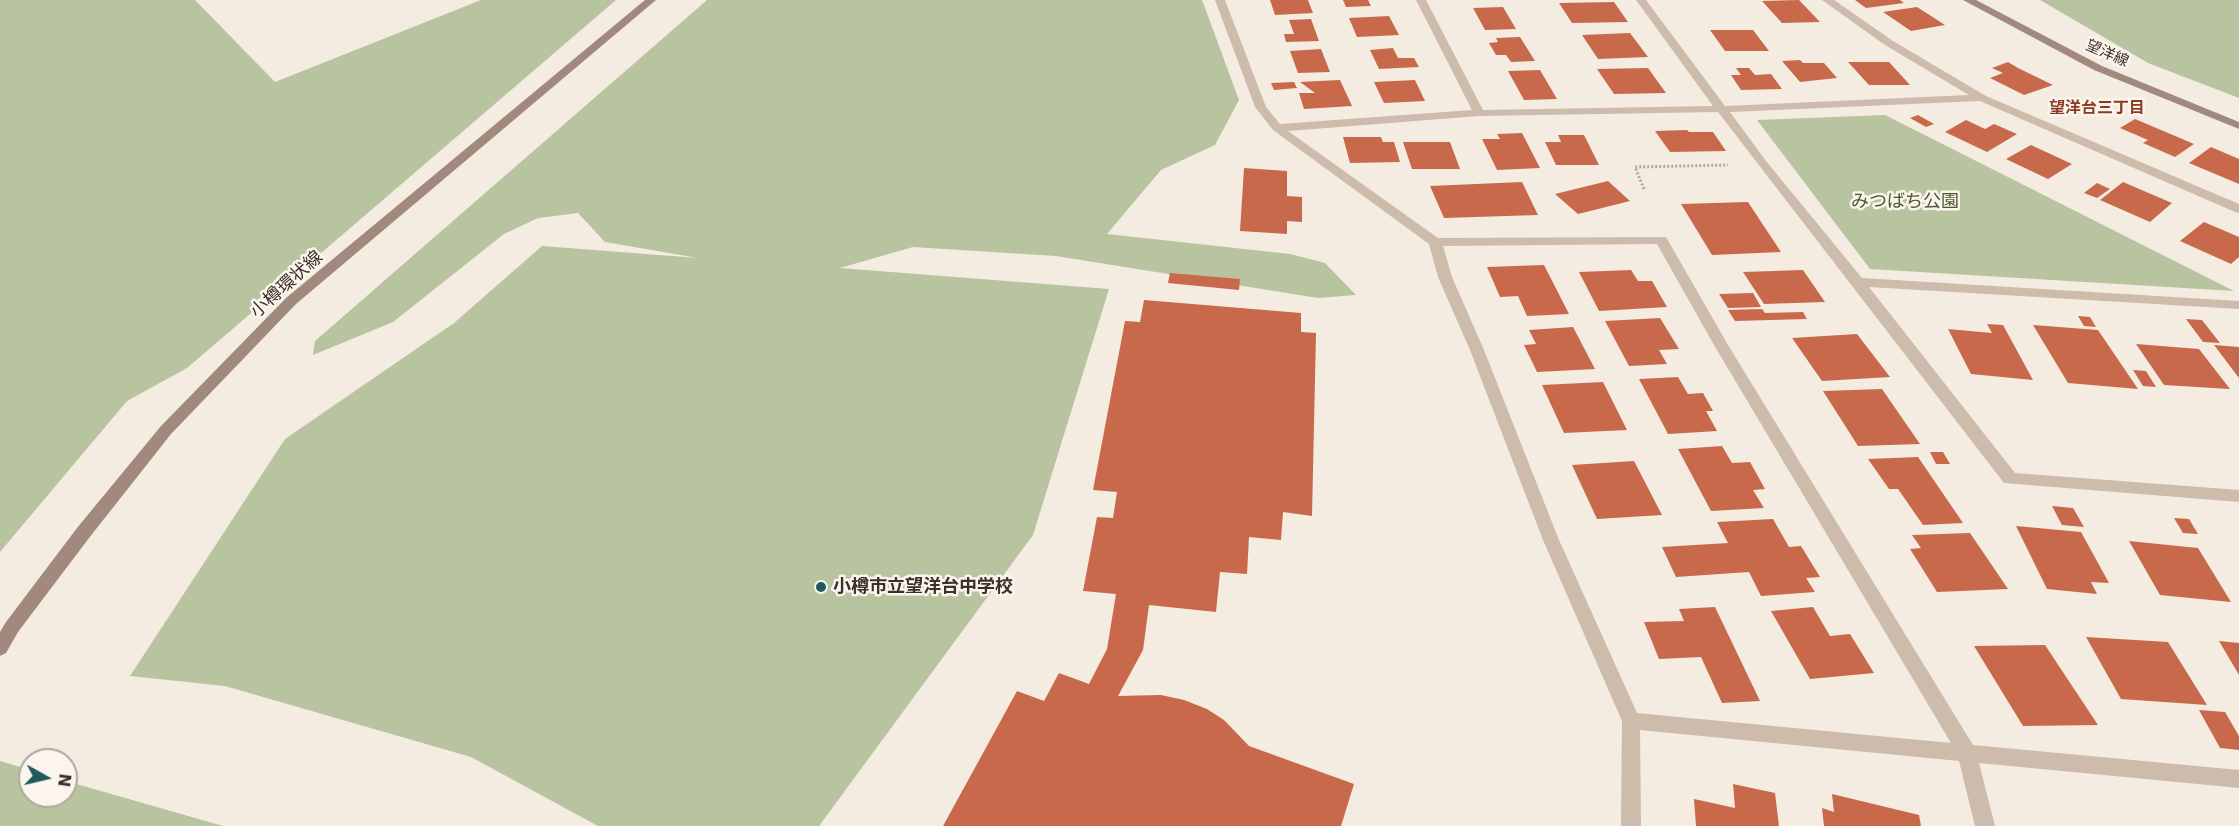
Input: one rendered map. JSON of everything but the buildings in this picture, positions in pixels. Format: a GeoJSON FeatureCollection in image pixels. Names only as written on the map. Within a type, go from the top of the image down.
{"type":"FeatureCollection","features":[{"type":"Feature","properties":{"kind":"main road","name":"小樽環状線"},"geometry":{"type":"LineString","coordinates":[[0,648],[12,627],[83,533],[166,430],[291,302],[651,0]]}},
{"type":"Feature","properties":{"kind":"main road","name":"望洋線"},"geometry":{"type":"LineString","coordinates":[[1968,0],[2098,68],[2239,126]]}},
{"type":"Feature","properties":{"kind":"street"},"geometry":{"type":"LineString","coordinates":[[1220,0],[1261,107],[1277,128],[1436,242],[1660,240],[1967,753],[1986,826]]}},
{"type":"Feature","properties":{"kind":"street"},"geometry":{"type":"LineString","coordinates":[[1421,0],[1479,113]]}},
{"type":"Feature","properties":{"kind":"street"},"geometry":{"type":"LineString","coordinates":[[1641,0],[1724,109],[1762,164],[1858,282],[2010,479],[2239,496]]}},
{"type":"Feature","properties":{"kind":"street"},"geometry":{"type":"LineString","coordinates":[[1827,0],[1889,44],[1982,98],[2239,209]]}},
{"type":"Feature","properties":{"kind":"street"},"geometry":{"type":"LineString","coordinates":[[1277,128],[1479,113],[1724,109],[1982,98]]}},
{"type":"Feature","properties":{"kind":"street"},"geometry":{"type":"LineString","coordinates":[[1436,242],[1445,277],[1477,350],[1551,540],[1631,721],[1631,826]]}},
{"type":"Feature","properties":{"kind":"street"},"geometry":{"type":"LineString","coordinates":[[1858,282],[2239,305]]}},
{"type":"Feature","properties":{"kind":"street"},"geometry":{"type":"LineString","coordinates":[[1631,721],[2239,778]]}},
{"type":"Feature","properties":{"kind":"path"},"geometry":{"type":"LineString","coordinates":[[1644,189],[1635,167],[1762,164]]}},
{"type":"Feature","properties":{"kind":"green space"},"geometry":{"type":"Polygon","coordinates":[[[0,0],[195,0],[275,82],[481,0],[616,0],[187,368],[127,401],[0,552],[0,0]]]}},
{"type":"Feature","properties":{"kind":"green space"},"geometry":{"type":"Polygon","coordinates":[[[707,0],[1202,0],[1239,100],[1215,145],[1161,170],[1107,234],[1290,254],[1325,263],[1356,295],[1318,298],[1056,256],[913,247],[840,268],[1109,289],[1033,535],[819,826],[598,826],[471,757],[225,686],[130,676],[285,439],[454,323],[542,246],[698,258],[605,242],[578,213],[538,218],[504,234],[393,322],[313,355],[315,341],[707,0]]]}},
{"type":"Feature","properties":{"kind":"green space"},"geometry":{"type":"Polygon","coordinates":[[[2040,0],[2239,0],[2239,98],[2148,63],[2040,0]]]}},
{"type":"Feature","properties":{"kind":"green space","name":"みつばち公園"},"geometry":{"type":"Polygon","coordinates":[[[1885,115],[2234,291],[1870,269],[1757,120],[1885,115]]]}},
{"type":"Feature","properties":{"kind":"green space"},"geometry":{"type":"Polygon","coordinates":[[[0,761],[18,766],[18,808],[78,808],[78,784],[223,826],[0,826],[0,761]]]}},
{"type":"Feature","properties":{"kind":"place","name":"小樽市立望洋台中学校"},"geometry":{"type":"Point","coordinates":[821,587]}},
{"type":"Feature","properties":{"kind":"district","name":"望洋台三丁目"},"geometry":{"type":"Point","coordinates":[2097,109]}}]}
